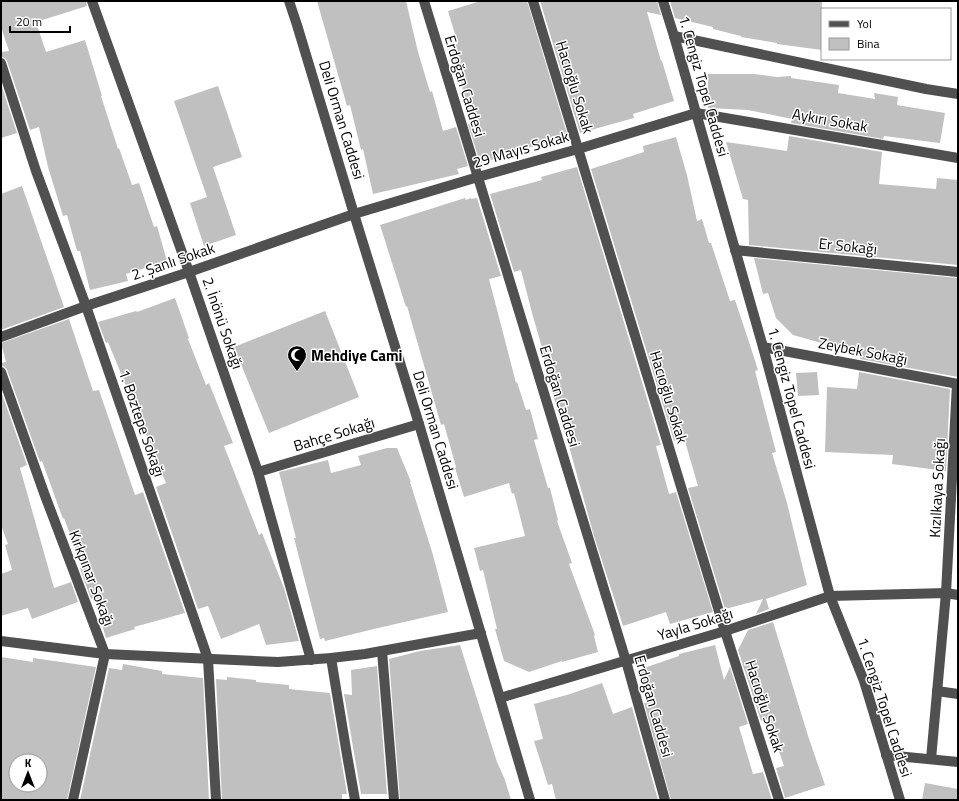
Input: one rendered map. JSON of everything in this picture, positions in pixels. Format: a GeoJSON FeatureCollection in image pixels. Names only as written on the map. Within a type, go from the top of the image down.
{"type":"FeatureCollection","features":[{"type":"Feature","properties":{"kind":"street","name":"2. İnönü Sokağı"},"geometry":{"type":"LineString","coordinates":[[92,1],[189,272],[258,472],[311,660]]}},
{"type":"Feature","properties":{"kind":"street","name":"Deli Orman Caddesi"},"geometry":{"type":"LineString","coordinates":[[289,1],[419,424],[530,800]]}},
{"type":"Feature","properties":{"kind":"street","name":"Erdoğan Caddesi"},"geometry":{"type":"LineString","coordinates":[[424,1],[626,661],[665,800]]}},
{"type":"Feature","properties":{"kind":"street","name":"Hacıoğlu Sokak"},"geometry":{"type":"LineString","coordinates":[[533,1],[725,631],[779,800]]}},
{"type":"Feature","properties":{"kind":"street","name":"1. Cengiz Topel Caddesi"},"geometry":{"type":"LineString","coordinates":[[663,1],[763,347],[830,596],[864,682],[900,800]]}},
{"type":"Feature","properties":{"kind":"street"},"geometry":{"type":"LineString","coordinates":[[674,36],[926,89],[958,94]]}},
{"type":"Feature","properties":{"kind":"street","name":"1. Boztepe Sokağı"},"geometry":{"type":"LineString","coordinates":[[1,63],[36,171],[86,306],[208,659],[216,800]]}},
{"type":"Feature","properties":{"kind":"street","name":"29 Mayıs Sokak"},"geometry":{"type":"LineString","coordinates":[[354,214],[696,113]]}},
{"type":"Feature","properties":{"kind":"street","name":"Aykırı Sokak"},"geometry":{"type":"LineString","coordinates":[[696,113],[958,158]]}},
{"type":"Feature","properties":{"kind":"street","name":"2. Şanlı Sokak"},"geometry":{"type":"LineString","coordinates":[[1,337],[86,306],[189,272],[354,214]]}},
{"type":"Feature","properties":{"kind":"street","name":"Er Sokağı"},"geometry":{"type":"LineString","coordinates":[[735,250],[958,272]]}},
{"type":"Feature","properties":{"kind":"street","name":"Zeybek Sokağı"},"geometry":{"type":"LineString","coordinates":[[763,347],[957,384]]}},
{"type":"Feature","properties":{"kind":"street","name":"Kırkpınar Sokağı"},"geometry":{"type":"LineString","coordinates":[[1,372],[44,493],[105,654]]}},
{"type":"Feature","properties":{"kind":"street","name":"Kızılkaya Sokağı"},"geometry":{"type":"LineString","coordinates":[[931,759],[955,492],[957,384]]}},
{"type":"Feature","properties":{"kind":"street","name":"Bahçe Sokağı"},"geometry":{"type":"LineString","coordinates":[[258,472],[419,424]]}},
{"type":"Feature","properties":{"kind":"street","name":"Yayla Sokağı"},"geometry":{"type":"LineString","coordinates":[[500,698],[725,631],[830,596],[946,593],[958,595]]}},
{"type":"Feature","properties":{"kind":"street"},"geometry":{"type":"LineString","coordinates":[[1,641],[105,654],[278,662],[331,658],[382,651],[481,633]]}},
{"type":"Feature","properties":{"kind":"street"},"geometry":{"type":"LineString","coordinates":[[382,651],[394,800]]}},
{"type":"Feature","properties":{"kind":"street"},"geometry":{"type":"LineString","coordinates":[[73,800],[105,654]]}},
{"type":"Feature","properties":{"kind":"street"},"geometry":{"type":"LineString","coordinates":[[331,658],[355,800]]}},
{"type":"Feature","properties":{"kind":"street"},"geometry":{"type":"LineString","coordinates":[[937,691],[958,694]]}},
{"type":"Feature","properties":{"kind":"street"},"geometry":{"type":"LineString","coordinates":[[886,754],[958,762]]}},
{"type":"Feature","properties":{"kind":"building"},"geometry":{"type":"Polygon","coordinates":[[[1,1],[86,1],[87,6],[36,22],[46,52],[85,40],[118,149],[119,148],[132,185],[139,183],[154,227],[157,226],[167,261],[126,274],[128,281],[90,290],[80,251],[77,251],[67,215],[63,216],[48,167],[39,127],[30,130],[7,61],[5,58],[1,57],[1,52],[9,51],[1,27],[1,1]]]}},
{"type":"Feature","properties":{"kind":"building"},"geometry":{"type":"Polygon","coordinates":[[[317,1],[406,1],[418,52],[430,92],[432,91],[443,131],[456,127],[468,166],[457,169],[459,174],[373,194],[363,149],[361,150],[350,105],[347,106],[317,1]]]}},
{"type":"Feature","properties":{"kind":"building"},"geometry":{"type":"Polygon","coordinates":[[[481,1],[527,1],[568,137],[480,163],[468,124],[472,123],[451,46],[458,44],[448,11],[481,1]]]}},
{"type":"Feature","properties":{"kind":"building"},"geometry":{"type":"Polygon","coordinates":[[[540,1],[657,1],[661,15],[647,12],[674,101],[633,114],[634,118],[580,133],[540,1]]]}},
{"type":"Feature","properties":{"kind":"building"},"geometry":{"type":"Polygon","coordinates":[[[670,1],[822,1],[821,50],[741,37],[713,29],[713,27],[675,18],[670,1]]]}},
{"type":"Feature","properties":{"kind":"building"},"geometry":{"type":"Polygon","coordinates":[[[708,74],[754,74],[777,77],[791,76],[791,78],[839,85],[838,93],[875,99],[874,93],[898,97],[897,105],[945,113],[940,143],[884,136],[883,139],[791,123],[792,119],[748,110],[708,108],[708,74]]]}},
{"type":"Feature","properties":{"kind":"building"},"geometry":{"type":"Polygon","coordinates":[[[1,84],[17,133],[1,138],[1,84]]]}},
{"type":"Feature","properties":{"kind":"building"},"geometry":{"type":"Polygon","coordinates":[[[218,86],[242,157],[213,167],[236,235],[204,246],[190,203],[207,197],[174,101],[218,86]]]}},
{"type":"Feature","properties":{"kind":"building"},"geometry":{"type":"Polygon","coordinates":[[[789,136],[882,152],[879,184],[936,189],[937,178],[958,180],[958,265],[749,245],[748,200],[743,199],[726,142],[787,151],[789,136]]]}},
{"type":"Feature","properties":{"kind":"building"},"geometry":{"type":"Polygon","coordinates":[[[676,137],[687,175],[697,221],[702,219],[730,301],[735,300],[758,370],[755,371],[776,452],[772,453],[787,503],[807,585],[766,599],[769,609],[756,614],[763,599],[725,609],[688,488],[698,486],[684,438],[674,441],[591,169],[644,152],[643,146],[676,137]]]}},
{"type":"Feature","properties":{"kind":"building"},"geometry":{"type":"Polygon","coordinates":[[[577,167],[661,445],[656,446],[669,494],[676,492],[713,612],[670,624],[666,612],[623,626],[594,536],[565,432],[555,402],[521,270],[514,272],[490,194],[542,180],[541,177],[577,167]]]}},
{"type":"Feature","properties":{"kind":"building"},"geometry":{"type":"Polygon","coordinates":[[[22,186],[64,307],[1,330],[1,194],[22,186]]]}},
{"type":"Feature","properties":{"kind":"building"},"geometry":{"type":"Polygon","coordinates":[[[465,198],[466,200],[477,198],[501,276],[489,279],[516,383],[517,382],[526,410],[530,409],[538,439],[534,440],[548,488],[550,488],[557,521],[572,563],[569,564],[595,635],[598,652],[562,661],[529,672],[504,661],[495,629],[497,629],[483,570],[480,571],[474,548],[525,536],[514,493],[512,494],[509,483],[464,497],[444,424],[441,425],[407,306],[406,307],[380,225],[465,198]]]}},
{"type":"Feature","properties":{"kind":"building"},"geometry":{"type":"Polygon","coordinates":[[[754,258],[958,278],[958,377],[860,359],[861,350],[825,348],[825,344],[793,335],[776,318],[768,293],[763,294],[754,258]]]}},
{"type":"Feature","properties":{"kind":"building"},"geometry":{"type":"Polygon","coordinates":[[[175,298],[189,338],[188,339],[206,385],[209,383],[233,443],[224,446],[259,535],[262,533],[284,588],[299,641],[266,645],[259,624],[221,639],[208,606],[198,609],[156,487],[166,483],[108,342],[106,343],[98,322],[136,311],[137,312],[175,298]]]}},
{"type":"Feature","properties":{"kind":"building","name":"Mehdiye Cami"},"geometry":{"type":"Polygon","coordinates":[[[325,311],[359,397],[269,433],[234,347],[325,311]]]}},
{"type":"Feature","properties":{"kind":"building"},"geometry":{"type":"Polygon","coordinates":[[[69,319],[93,391],[99,390],[135,495],[143,492],[185,613],[134,627],[135,629],[106,638],[94,598],[91,599],[80,568],[82,567],[42,461],[40,462],[7,370],[5,367],[1,366],[1,363],[6,362],[1,343],[69,319]]]}},
{"type":"Feature","properties":{"kind":"building"},"geometry":{"type":"Polygon","coordinates":[[[817,372],[819,395],[798,396],[796,373],[817,372]]]}},
{"type":"Feature","properties":{"kind":"building"},"geometry":{"type":"Polygon","coordinates":[[[859,372],[950,389],[946,471],[892,464],[893,455],[825,452],[827,387],[857,389],[859,372]]]}},
{"type":"Feature","properties":{"kind":"building"},"geometry":{"type":"Polygon","coordinates":[[[1,391],[27,465],[20,468],[54,588],[71,582],[78,602],[32,619],[28,608],[1,616],[1,574],[12,570],[5,545],[8,544],[1,525],[1,391]]]}},
{"type":"Feature","properties":{"kind":"building"},"geometry":{"type":"Polygon","coordinates":[[[387,448],[397,448],[411,482],[448,612],[325,641],[324,638],[320,639],[279,472],[328,460],[331,473],[361,465],[358,456],[387,448]]]}},
{"type":"Feature","properties":{"kind":"building"},"geometry":{"type":"Polygon","coordinates":[[[773,622],[809,739],[825,785],[785,798],[776,768],[784,766],[768,719],[761,721],[738,650],[748,630],[773,622]]]}},
{"type":"Feature","properties":{"kind":"building"},"geometry":{"type":"Polygon","coordinates":[[[460,645],[497,762],[505,780],[511,800],[400,800],[389,659],[420,651],[460,645]]]}},
{"type":"Feature","properties":{"kind":"building"},"geometry":{"type":"Polygon","coordinates":[[[715,645],[724,680],[730,667],[748,724],[739,727],[753,774],[763,772],[772,800],[671,800],[644,703],[648,702],[638,670],[679,656],[679,654],[715,645]]]}},
{"type":"Feature","properties":{"kind":"building"},"geometry":{"type":"Polygon","coordinates":[[[1,657],[33,662],[33,658],[96,667],[67,800],[1,800],[1,657]]]}},
{"type":"Feature","properties":{"kind":"building"},"geometry":{"type":"Polygon","coordinates":[[[123,664],[162,671],[162,674],[203,678],[209,800],[80,800],[109,668],[122,670],[123,664]]]}},
{"type":"Feature","properties":{"kind":"building"},"geometry":{"type":"Polygon","coordinates":[[[377,666],[387,794],[361,794],[344,694],[352,695],[351,670],[377,666]]]}},
{"type":"Feature","properties":{"kind":"building"},"geometry":{"type":"Polygon","coordinates":[[[227,677],[256,680],[256,682],[289,685],[289,689],[330,693],[347,794],[342,794],[342,800],[222,800],[216,679],[227,680],[227,677]]]}},
{"type":"Feature","properties":{"kind":"building"},"geometry":{"type":"Polygon","coordinates":[[[602,683],[613,714],[632,707],[658,800],[556,800],[552,784],[548,785],[534,741],[543,739],[534,704],[602,683]]]}},
{"type":"Feature","properties":{"kind":"building"},"geometry":{"type":"Polygon","coordinates":[[[925,783],[958,789],[958,800],[922,800],[925,783]]]}},
{"type":"Feature","properties":{"kind":"place","name":"Mehdiye Cami"},"geometry":{"type":"Point","coordinates":[297,372]}}]}
